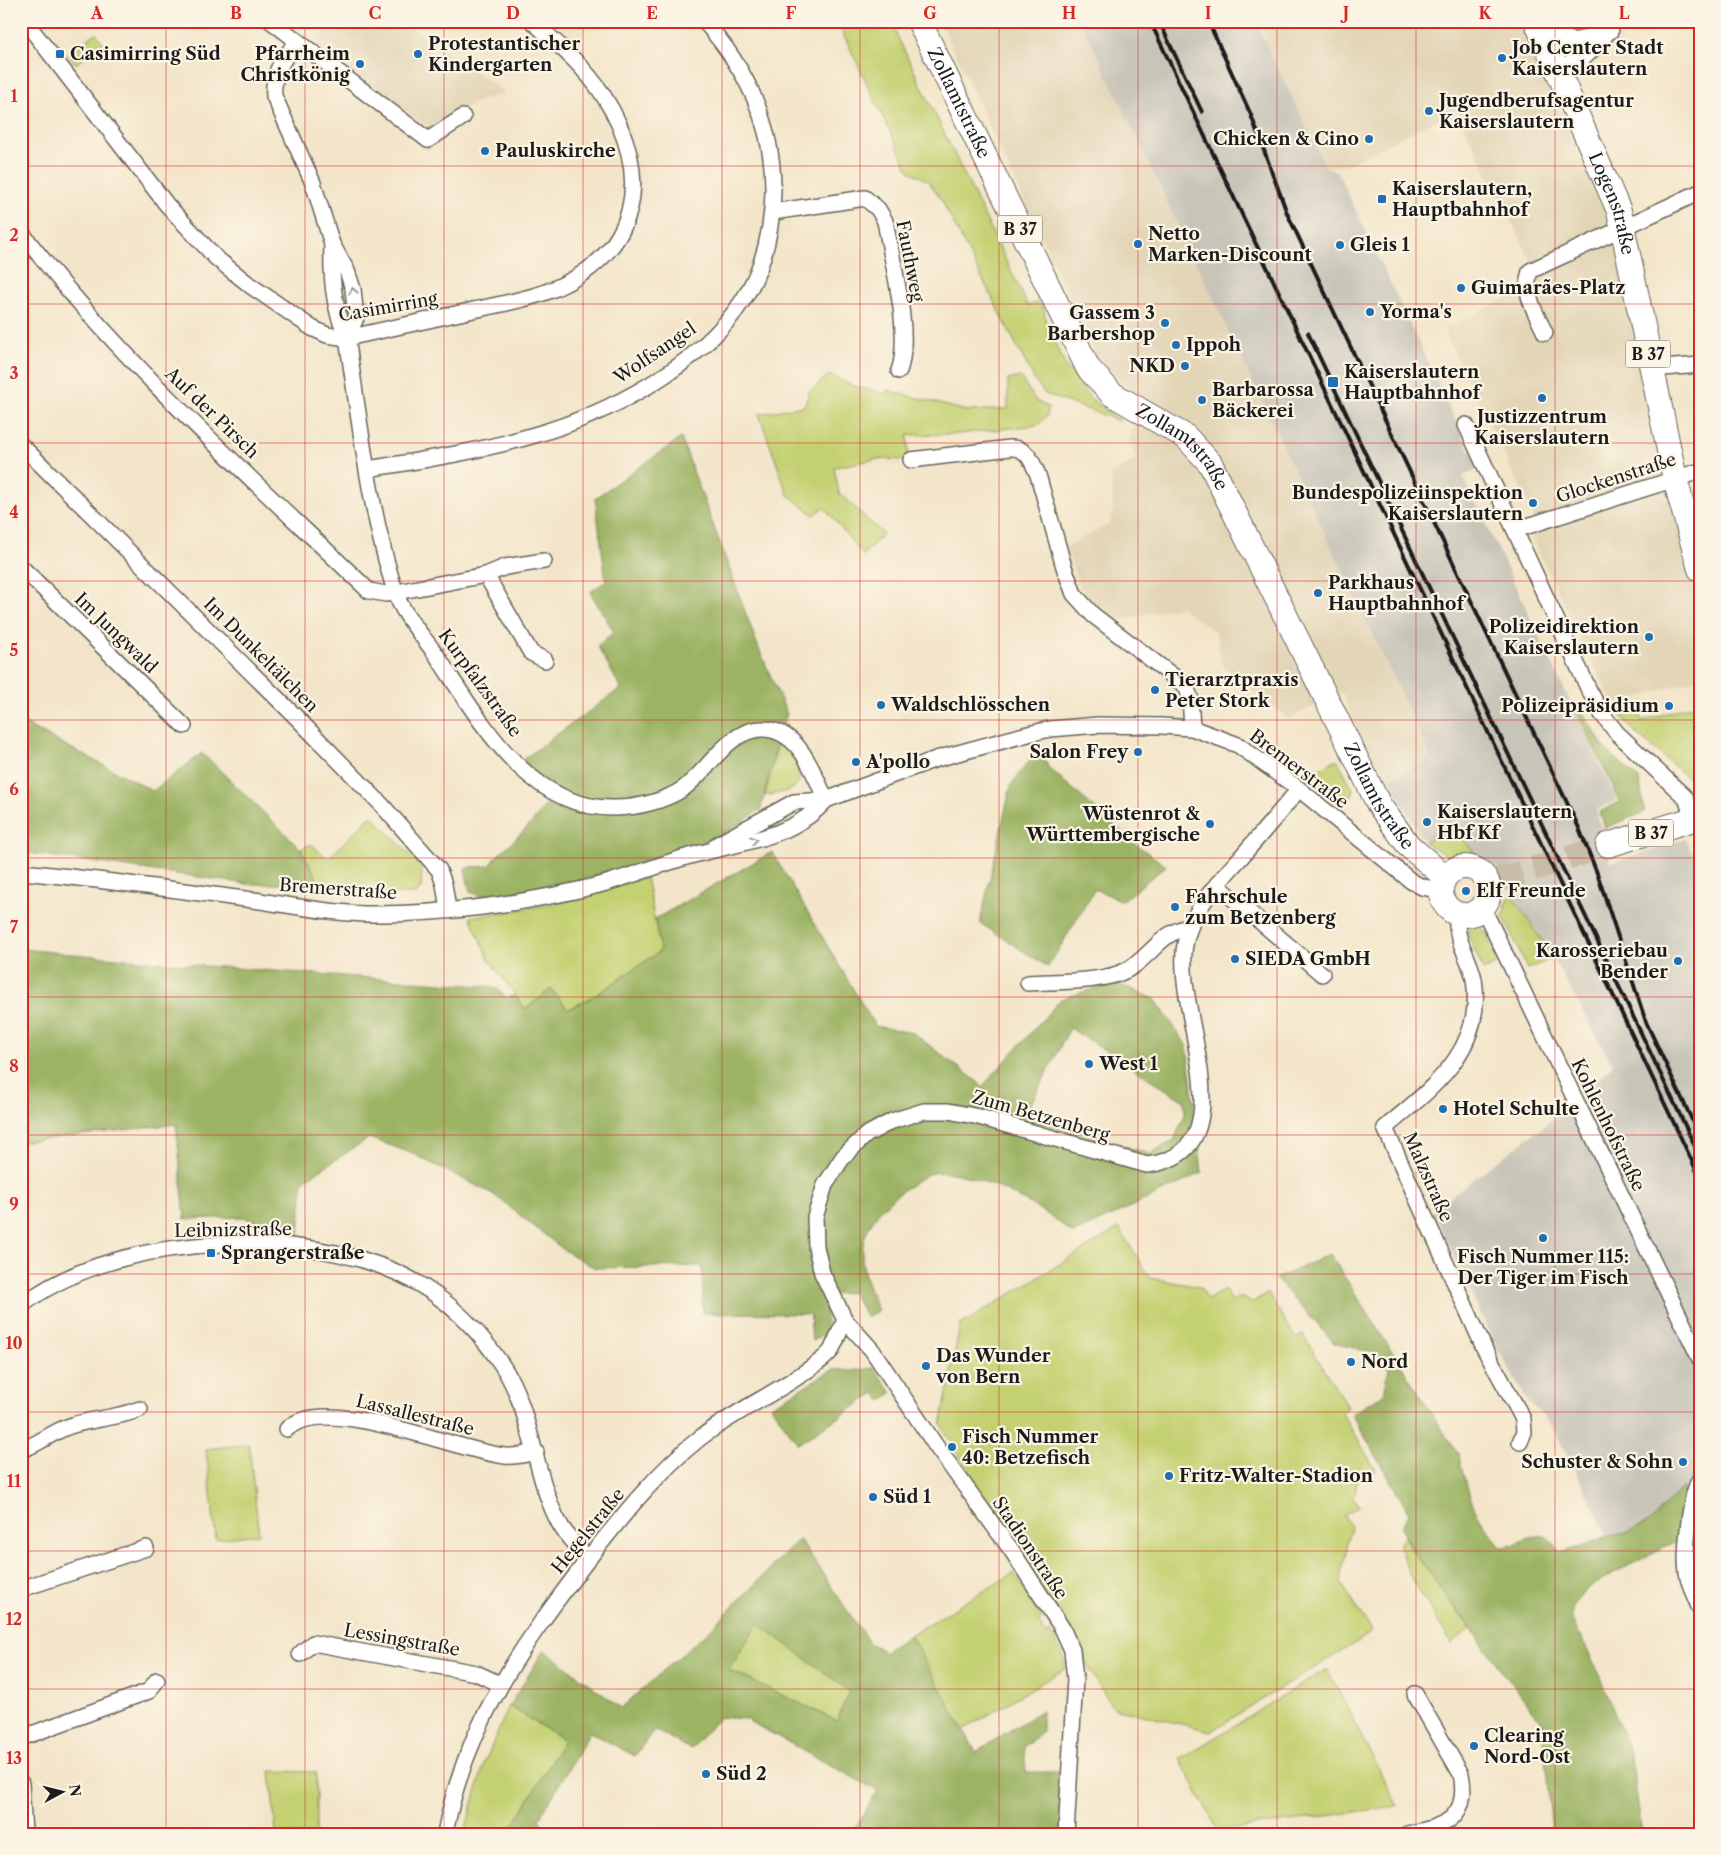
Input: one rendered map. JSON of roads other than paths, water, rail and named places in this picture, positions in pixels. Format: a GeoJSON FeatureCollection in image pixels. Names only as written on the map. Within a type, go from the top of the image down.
{"type":"FeatureCollection","features":[{"type":"Feature","properties":{"kind":"main road","name":"Zollamtstraße"},"geometry":{"type":"LineString","coordinates":[[919,21],[1088,368],[1104,387],[1118,398],[1186,437],[1210,463],[1379,805],[1409,846],[1443,884]]}},
{"type":"Feature","properties":{"kind":"main road","name":"Logenstraße"},"geometry":{"type":"LineString","coordinates":[[1536,21],[1613,194],[1622,228],[1674,479],[1700,569]]}},
{"type":"Feature","properties":{"kind":"main road","name":"B 37"},"geometry":{"type":"LineString","coordinates":[[1608,845],[1698,819]]}},
{"type":"Feature","properties":{"kind":"main road"},"geometry":{"type":"LineString","coordinates":[[1469,866],[1480,871],[1494,882],[1483,908],[1473,914],[1457,914],[1443,902],[1443,884],[1456,868],[1469,866]]}},
{"type":"Feature","properties":{"kind":"street","name":"Casimirring"},"geometry":{"type":"LineString","coordinates":[[25,21],[167,204],[210,252],[251,286],[312,328],[327,336],[346,338],[547,292],[596,264],[607,253],[622,229],[630,212],[634,182],[633,166],[622,129],[602,93],[552,39],[532,21]]}},
{"type":"Feature","properties":{"kind":"street"},"geometry":{"type":"LineString","coordinates":[[271,21],[428,140],[463,117]]}},
{"type":"Feature","properties":{"kind":"street","name":"Wolfsangel"},"geometry":{"type":"LineString","coordinates":[[368,469],[448,456],[533,436],[594,413],[662,376],[698,350],[716,333],[744,298],[765,252],[773,212],[772,170],[764,121],[747,80],[704,21]]}},
{"type":"Feature","properties":{"kind":"street"},"geometry":{"type":"LineString","coordinates":[[1540,21],[1555,35],[1569,43],[1588,42],[1611,25]]}},
{"type":"Feature","properties":{"kind":"street"},"geometry":{"type":"LineString","coordinates":[[1560,77],[1611,25]]}},
{"type":"Feature","properties":{"kind":"street","name":"Kurpfalzstraße"},"geometry":{"type":"LineString","coordinates":[[297,41],[280,66],[273,81],[274,96],[313,182],[332,244],[333,284],[338,320],[346,338],[380,530],[396,592],[481,722],[516,763],[535,781],[557,796],[570,802],[614,808],[640,805],[668,796],[684,788],[736,738],[748,731],[759,729],[772,729],[783,733],[800,749],[826,800]]}},
{"type":"Feature","properties":{"kind":"street"},"geometry":{"type":"LineString","coordinates":[[1545,333],[1527,293],[1526,283],[1530,271],[1700,192]]}},
{"type":"Feature","properties":{"kind":"street","name":"Fauthweg"},"geometry":{"type":"LineString","coordinates":[[773,212],[865,198],[878,209],[885,221],[904,337],[903,359],[899,371]]}},
{"type":"Feature","properties":{"kind":"street","name":"Auf der Pirsch"},"geometry":{"type":"LineString","coordinates":[[21,232],[59,282],[147,377],[369,591],[380,594],[396,592],[486,575],[505,567],[544,561]]}},
{"type":"Feature","properties":{"kind":"street"},"geometry":{"type":"LineString","coordinates":[[1651,369],[1700,365]]}},
{"type":"Feature","properties":{"kind":"street"},"geometry":{"type":"LineString","coordinates":[[1466,424],[1602,714],[1634,752],[1686,798],[1698,819]]}},
{"type":"Feature","properties":{"kind":"street","name":"Im Dunkeltälchen"},"geometry":{"type":"LineString","coordinates":[[21,445],[262,682],[380,803],[439,870],[444,884],[448,909]]}},
{"type":"Feature","properties":{"kind":"street"},"geometry":{"type":"LineString","coordinates":[[912,460],[1010,448],[1024,451],[1032,461],[1038,475],[1064,567],[1074,594],[1093,615],[1186,686],[1190,697],[1192,728]]}},
{"type":"Feature","properties":{"kind":"street","name":"Glockenstraße"},"geometry":{"type":"LineString","coordinates":[[1515,530],[1700,470]]}},
{"type":"Feature","properties":{"kind":"street","name":"Im Jungwald"},"geometry":{"type":"LineString","coordinates":[[21,568],[184,726]]}},
{"type":"Feature","properties":{"kind":"street"},"geometry":{"type":"LineString","coordinates":[[486,575],[531,653],[545,660]]}},
{"type":"Feature","properties":{"kind":"street","name":"Bremerstraße"},"geometry":{"type":"LineString","coordinates":[[706,851],[794,802],[826,800],[936,759],[1050,730],[1121,725],[1192,728],[1238,745],[1299,790],[1411,881],[1422,887],[1443,884]]}},
{"type":"Feature","properties":{"kind":"street","name":"Zum Betzenberg"},"geometry":{"type":"LineString","coordinates":[[846,1320],[822,1273],[816,1247],[815,1217],[825,1185],[843,1157],[866,1135],[892,1121],[924,1111],[948,1111],[979,1117],[1147,1165],[1171,1158],[1186,1149],[1200,1127],[1203,1112],[1202,1090],[1184,970],[1183,954],[1190,927],[1205,899],[1299,790]]}},
{"type":"Feature","properties":{"kind":"street","name":"Bremerstraße"},"geometry":{"type":"LineString","coordinates":[[21,872],[350,913],[410,913],[531,899],[600,884],[706,851],[748,842],[785,830],[802,822],[826,800]]}},
{"type":"Feature","properties":{"kind":"street"},"geometry":{"type":"LineString","coordinates":[[1217,885],[1322,974]]}},
{"type":"Feature","properties":{"kind":"street","name":"Kohlenhofstraße"},"geometry":{"type":"LineString","coordinates":[[1483,908],[1491,920],[1700,1359]]}},
{"type":"Feature","properties":{"kind":"street","name":"Malzstraße"},"geometry":{"type":"LineString","coordinates":[[1457,914],[1455,928],[1474,979],[1475,1006],[1471,1029],[1454,1065],[1385,1128],[1485,1350],[1523,1419],[1524,1432],[1520,1442]]}},
{"type":"Feature","properties":{"kind":"street"},"geometry":{"type":"LineString","coordinates":[[1028,983],[1096,978],[1122,972],[1139,962],[1162,939],[1175,930],[1190,927]]}},
{"type":"Feature","properties":{"kind":"street","name":"Leibnizstraße"},"geometry":{"type":"LineString","coordinates":[[21,1306],[63,1280],[93,1267],[130,1256],[171,1249],[211,1245],[269,1245],[332,1252],[381,1266],[418,1283],[450,1306],[478,1333],[513,1384],[556,1518],[573,1544],[589,1559]]}},
{"type":"Feature","properties":{"kind":"street","name":"Hegelstraße"},"geometry":{"type":"LineString","coordinates":[[445,1834],[465,1760],[500,1684],[535,1630],[589,1559],[643,1492],[683,1453],[726,1420],[824,1358],[831,1350],[846,1320]]}},
{"type":"Feature","properties":{"kind":"street","name":"Stadionstraße"},"geometry":{"type":"LineString","coordinates":[[846,1320],[872,1350],[1012,1551],[1062,1628],[1072,1650],[1075,1679],[1066,1834]]}},
{"type":"Feature","properties":{"kind":"street"},"geometry":{"type":"LineString","coordinates":[[21,1450],[58,1430],[74,1424],[127,1414],[140,1409]]}},
{"type":"Feature","properties":{"kind":"street","name":"Lassallestraße"},"geometry":{"type":"LineString","coordinates":[[287,1429],[299,1420],[343,1416],[506,1456],[536,1452]]}},
{"type":"Feature","properties":{"kind":"street"},"geometry":{"type":"LineString","coordinates":[[1700,1479],[1694,1496],[1686,1562],[1689,1582],[1700,1609]]}},
{"type":"Feature","properties":{"kind":"street"},"geometry":{"type":"LineString","coordinates":[[21,1589],[146,1548]]}},
{"type":"Feature","properties":{"kind":"street","name":"Lessingstraße"},"geometry":{"type":"LineString","coordinates":[[300,1654],[313,1643],[476,1673],[500,1684]]}},
{"type":"Feature","properties":{"kind":"street"},"geometry":{"type":"LineString","coordinates":[[21,1738],[148,1691],[157,1680]]}},
{"type":"Feature","properties":{"kind":"street"},"geometry":{"type":"LineString","coordinates":[[1407,1834],[1440,1825],[1455,1815],[1462,1805],[1464,1788],[1461,1774],[1414,1694]]}},
{"type":"Feature","properties":{"kind":"street"},"geometry":{"type":"LineString","coordinates":[[21,1784],[24,1834]]}},
{"type":"Feature","properties":{"kind":"tunnel"},"geometry":{"type":"LineString","coordinates":[[1499,880],[1608,845]]}},
{"type":"Feature","properties":{"kind":"railway"},"geometry":{"type":"LineString","coordinates":[[1150,21],[1700,1178]]}},
{"type":"Feature","properties":{"kind":"railway"},"geometry":{"type":"LineString","coordinates":[[1159,21],[1202,112]]}},
{"type":"Feature","properties":{"kind":"railway"},"geometry":{"type":"LineString","coordinates":[[1208,21],[1251,115],[1287,213],[1579,828],[1597,873],[1646,1022],[1700,1137]]}},
{"type":"Feature","properties":{"kind":"railway"},"geometry":{"type":"LineString","coordinates":[[1308,333],[1700,1157]]}},
{"type":"Feature","properties":{"kind":"place","name":"Casimirring Süd"},"geometry":{"type":"Point","coordinates":[60,54]}},
{"type":"Feature","properties":{"kind":"place","name":"Protestantischer Kindergarten"},"geometry":{"type":"Point","coordinates":[418,54]}},
{"type":"Feature","properties":{"kind":"place","name":"Job Center Stadt Kaiserslautern"},"geometry":{"type":"Point","coordinates":[1502,58]}},
{"type":"Feature","properties":{"kind":"place","name":"Pfarrheim Christkönig"},"geometry":{"type":"Point","coordinates":[360,64]}},
{"type":"Feature","properties":{"kind":"place","name":"Jugendberufsagentur Kaiserslautern"},"geometry":{"type":"Point","coordinates":[1429,111]}},
{"type":"Feature","properties":{"kind":"place","name":"Chicken & Cino"},"geometry":{"type":"Point","coordinates":[1369,139]}},
{"type":"Feature","properties":{"kind":"place","name":"Pauluskirche"},"geometry":{"type":"Point","coordinates":[485,151]}},
{"type":"Feature","properties":{"kind":"place","name":"Kaiserslautern, Hauptbahnhof"},"geometry":{"type":"Point","coordinates":[1382,199]}},
{"type":"Feature","properties":{"kind":"place","name":"Netto Marken-Discount"},"geometry":{"type":"Point","coordinates":[1138,244]}},
{"type":"Feature","properties":{"kind":"place","name":"Gleis 1"},"geometry":{"type":"Point","coordinates":[1340,245]}},
{"type":"Feature","properties":{"kind":"place","name":"Guimarães-Platz"},"geometry":{"type":"Point","coordinates":[1461,288]}},
{"type":"Feature","properties":{"kind":"place","name":"Yorma's"},"geometry":{"type":"Point","coordinates":[1370,312]}},
{"type":"Feature","properties":{"kind":"place","name":"Gassem 3 Barbershop"},"geometry":{"type":"Point","coordinates":[1165,323]}},
{"type":"Feature","properties":{"kind":"place","name":"Ippoh"},"geometry":{"type":"Point","coordinates":[1176,345]}},
{"type":"Feature","properties":{"kind":"place","name":"NKD"},"geometry":{"type":"Point","coordinates":[1185,366]}},
{"type":"Feature","properties":{"kind":"place","name":"Kaiserslautern Hauptbahnhof"},"geometry":{"type":"Point","coordinates":[1333,382]}},
{"type":"Feature","properties":{"kind":"place","name":"Justizzentrum Kaiserslautern"},"geometry":{"type":"Point","coordinates":[1542,398]}},
{"type":"Feature","properties":{"kind":"place","name":"Barbarossa Bäckerei"},"geometry":{"type":"Point","coordinates":[1202,400]}},
{"type":"Feature","properties":{"kind":"place","name":"Bundespolizeiinspektion Kaiserslautern"},"geometry":{"type":"Point","coordinates":[1533,503]}},
{"type":"Feature","properties":{"kind":"place","name":"Parkhaus Hauptbahnhof"},"geometry":{"type":"Point","coordinates":[1318,593]}},
{"type":"Feature","properties":{"kind":"place","name":"Polizeidirektion Kaiserslautern"},"geometry":{"type":"Point","coordinates":[1649,637]}},
{"type":"Feature","properties":{"kind":"place","name":"Tierarztpraxis Peter Stork"},"geometry":{"type":"Point","coordinates":[1155,690]}},
{"type":"Feature","properties":{"kind":"place","name":"Waldschlösschen"},"geometry":{"type":"Point","coordinates":[881,705]}},
{"type":"Feature","properties":{"kind":"place","name":"Polizeipräsidium"},"geometry":{"type":"Point","coordinates":[1669,706]}},
{"type":"Feature","properties":{"kind":"place","name":"Salon Frey"},"geometry":{"type":"Point","coordinates":[1138,752]}},
{"type":"Feature","properties":{"kind":"place","name":"A'pollo"},"geometry":{"type":"Point","coordinates":[856,762]}},
{"type":"Feature","properties":{"kind":"place","name":"Kaiserslautern Hbf Kf"},"geometry":{"type":"Point","coordinates":[1427,822]}},
{"type":"Feature","properties":{"kind":"place","name":"Wüstenrot & Württembergische"},"geometry":{"type":"Point","coordinates":[1210,824]}},
{"type":"Feature","properties":{"kind":"place","name":"Elf Freunde"},"geometry":{"type":"Point","coordinates":[1466,891]}},
{"type":"Feature","properties":{"kind":"place","name":"Fahrschule zum Betzenberg"},"geometry":{"type":"Point","coordinates":[1175,907]}},
{"type":"Feature","properties":{"kind":"place","name":"SIEDA GmbH"},"geometry":{"type":"Point","coordinates":[1235,959]}},
{"type":"Feature","properties":{"kind":"place","name":"Karosseriebau Bender"},"geometry":{"type":"Point","coordinates":[1678,961]}},
{"type":"Feature","properties":{"kind":"place","name":"West 1"},"geometry":{"type":"Point","coordinates":[1089,1064]}},
{"type":"Feature","properties":{"kind":"place","name":"Hotel Schulte"},"geometry":{"type":"Point","coordinates":[1443,1109]}},
{"type":"Feature","properties":{"kind":"place","name":"Fisch Nummer 115: Der Tiger im Fisch"},"geometry":{"type":"Point","coordinates":[1543,1238]}},
{"type":"Feature","properties":{"kind":"place","name":"Sprangerstraße"},"geometry":{"type":"Point","coordinates":[211,1253]}},
{"type":"Feature","properties":{"kind":"place","name":"Nord"},"geometry":{"type":"Point","coordinates":[1351,1362]}},
{"type":"Feature","properties":{"kind":"place","name":"Das Wunder von Bern"},"geometry":{"type":"Point","coordinates":[926,1366]}},
{"type":"Feature","properties":{"kind":"place","name":"Fisch Nummer 40: Betzefisch"},"geometry":{"type":"Point","coordinates":[952,1447]}},
{"type":"Feature","properties":{"kind":"place","name":"Schuster & Sohn"},"geometry":{"type":"Point","coordinates":[1683,1462]}},
{"type":"Feature","properties":{"kind":"place","name":"Fritz-Walter-Stadion"},"geometry":{"type":"Point","coordinates":[1169,1476]}},
{"type":"Feature","properties":{"kind":"place","name":"Süd 1"},"geometry":{"type":"Point","coordinates":[873,1497]}},
{"type":"Feature","properties":{"kind":"place","name":"Clearing Nord-Ost"},"geometry":{"type":"Point","coordinates":[1474,1746]}},
{"type":"Feature","properties":{"kind":"place","name":"Süd 2"},"geometry":{"type":"Point","coordinates":[706,1774]}}]}
